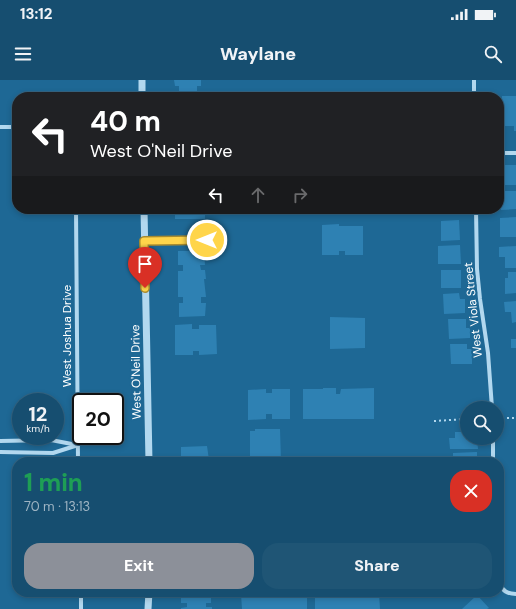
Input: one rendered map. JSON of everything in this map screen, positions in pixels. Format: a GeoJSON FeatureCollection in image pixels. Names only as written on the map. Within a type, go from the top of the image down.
{"type":"FeatureCollection","features":[{"type":"Feature","properties":{"kind":"street"},"geometry":{"type":"LineString","coordinates":[[142,80],[142,92]]}},
{"type":"Feature","properties":{"kind":"street"},"geometry":{"type":"LineString","coordinates":[[474,80],[474,92]]}},
{"type":"Feature","properties":{"kind":"street"},"geometry":{"type":"LineString","coordinates":[[0,127],[12,127]]}},
{"type":"Feature","properties":{"kind":"street"},"geometry":{"type":"LineString","coordinates":[[504,153],[516,152]]}},
{"type":"Feature","properties":{"kind":"street","name":"West Joshua Drive"},"geometry":{"type":"LineString","coordinates":[[76,214],[78,393]]}},
{"type":"Feature","properties":{"kind":"street","name":"West O'Neil Drive"},"geometry":{"type":"LineString","coordinates":[[144,214],[149,457]]}},
{"type":"Feature","properties":{"kind":"street","name":"West Viola Street"},"geometry":{"type":"LineString","coordinates":[[476,214],[477,269],[488,353],[491,401]]}},
{"type":"Feature","properties":{"kind":"street"},"geometry":{"type":"LineString","coordinates":[[0,441],[51,440],[72,444]]}},
{"type":"Feature","properties":{"kind":"street"},"geometry":{"type":"LineString","coordinates":[[0,452],[53,453],[78,445]]}},
{"type":"Feature","properties":{"kind":"street","name":"West Joshua Drive"},"geometry":{"type":"LineString","coordinates":[[78,445],[78,457]]}},
{"type":"Feature","properties":{"kind":"street"},"geometry":{"type":"LineString","coordinates":[[493,445],[493,457]]}},
{"type":"Feature","properties":{"kind":"street"},"geometry":{"type":"LineString","coordinates":[[504,591],[511,594],[516,594]]}},
{"type":"Feature","properties":{"kind":"street"},"geometry":{"type":"LineString","coordinates":[[81,597],[81,609]]}},
{"type":"Feature","properties":{"kind":"street"},"geometry":{"type":"LineString","coordinates":[[148,609],[149,597]]}},
{"type":"Feature","properties":{"kind":"lane"},"geometry":{"type":"LineString","coordinates":[[144,241],[222,240]]}},
{"type":"Feature","properties":{"kind":"path"},"geometry":{"type":"LineString","coordinates":[[504,418],[516,418]]}},
{"type":"Feature","properties":{"kind":"path"},"geometry":{"type":"LineString","coordinates":[[434,421],[460,419]]}},
{"type":"Feature","properties":{"kind":"building"},"geometry":{"type":"Polygon","coordinates":[[[174,80],[201,80],[201,86],[197,86],[197,92],[179,92],[179,86],[175,86],[174,80]]]}},
{"type":"Feature","properties":{"kind":"building"},"geometry":{"type":"Polygon","coordinates":[[[504,96],[516,96],[516,131],[514,131],[514,126],[504,126],[504,96]]]}},
{"type":"Feature","properties":{"kind":"building"},"geometry":{"type":"Polygon","coordinates":[[[504,165],[516,165],[516,185],[504,185],[504,165]]]}},
{"type":"Feature","properties":{"kind":"building"},"geometry":{"type":"Polygon","coordinates":[[[504,191],[516,191],[516,209],[504,210],[504,191]]]}},
{"type":"Feature","properties":{"kind":"building"},"geometry":{"type":"Polygon","coordinates":[[[175,214],[205,214],[205,219],[175,219],[175,214]]]}},
{"type":"Feature","properties":{"kind":"building"},"geometry":{"type":"Polygon","coordinates":[[[516,217],[516,237],[500,237],[500,218],[516,217]]]}},
{"type":"Feature","properties":{"kind":"building"},"geometry":{"type":"Polygon","coordinates":[[[459,220],[460,240],[441,241],[441,221],[459,220]]]}},
{"type":"Feature","properties":{"kind":"building"},"geometry":{"type":"Polygon","coordinates":[[[339,224],[339,226],[363,226],[363,255],[345,255],[345,251],[339,251],[339,255],[322,255],[322,225],[339,224]]]}},
{"type":"Feature","properties":{"kind":"building"},"geometry":{"type":"Polygon","coordinates":[[[460,245],[461,264],[438,264],[438,246],[460,245]]]}},
{"type":"Feature","properties":{"kind":"building"},"geometry":{"type":"Polygon","coordinates":[[[516,246],[516,268],[505,268],[505,257],[499,257],[499,247],[516,246]]]}},
{"type":"Feature","properties":{"kind":"building"},"geometry":{"type":"Polygon","coordinates":[[[178,251],[204,251],[205,265],[200,265],[201,270],[205,270],[206,279],[204,279],[206,297],[201,297],[201,303],[206,303],[205,316],[179,317],[179,303],[183,303],[183,297],[178,297],[178,271],[183,271],[183,265],[178,265],[178,251]]]}},
{"type":"Feature","properties":{"kind":"building"},"geometry":{"type":"Polygon","coordinates":[[[441,270],[461,270],[461,288],[441,288],[441,270]]]}},
{"type":"Feature","properties":{"kind":"building"},"geometry":{"type":"Polygon","coordinates":[[[508,272],[516,272],[516,293],[505,294],[505,278],[508,278],[508,272]]]}},
{"type":"Feature","properties":{"kind":"building"},"geometry":{"type":"Polygon","coordinates":[[[459,293],[460,299],[465,299],[465,313],[444,314],[443,294],[459,293]]]}},
{"type":"Feature","properties":{"kind":"building"},"geometry":{"type":"Polygon","coordinates":[[[516,301],[516,322],[512,323],[511,312],[505,312],[504,302],[516,301]]]}},
{"type":"Feature","properties":{"kind":"building"},"geometry":{"type":"Polygon","coordinates":[[[330,317],[365,318],[365,348],[330,349],[330,317]]]}},
{"type":"Feature","properties":{"kind":"building"},"geometry":{"type":"Polygon","coordinates":[[[448,319],[466,319],[466,328],[470,328],[470,338],[449,339],[448,319]]]}},
{"type":"Feature","properties":{"kind":"building"},"geometry":{"type":"Polygon","coordinates":[[[192,324],[192,329],[199,329],[199,325],[216,325],[217,354],[199,355],[199,351],[193,351],[193,355],[175,355],[175,325],[192,324]]]}},
{"type":"Feature","properties":{"kind":"building"},"geometry":{"type":"Polygon","coordinates":[[[511,339],[516,339],[516,348],[511,348],[511,339]]]}},
{"type":"Feature","properties":{"kind":"building"},"geometry":{"type":"Polygon","coordinates":[[[450,344],[467,344],[467,349],[472,349],[472,364],[451,364],[450,344]]]}},
{"type":"Feature","properties":{"kind":"building"},"geometry":{"type":"Polygon","coordinates":[[[336,388],[336,394],[340,394],[341,389],[374,388],[374,419],[303,419],[303,389],[336,388]]]}},
{"type":"Feature","properties":{"kind":"building"},"geometry":{"type":"Polygon","coordinates":[[[266,389],[266,393],[272,393],[272,389],[290,389],[290,419],[272,419],[272,414],[266,414],[266,419],[248,420],[248,390],[266,389]]]}},
{"type":"Feature","properties":{"kind":"building"},"geometry":{"type":"Polygon","coordinates":[[[255,429],[280,429],[281,457],[250,457],[250,431],[255,431],[255,429]]]}},
{"type":"Feature","properties":{"kind":"building"},"geometry":{"type":"Polygon","coordinates":[[[455,432],[460,432],[460,445],[478,445],[478,449],[450,449],[449,438],[455,438],[455,432]]]}},
{"type":"Feature","properties":{"kind":"building"},"geometry":{"type":"Polygon","coordinates":[[[207,446],[209,457],[181,457],[181,447],[207,446]]]}},
{"type":"Feature","properties":{"kind":"building"},"geometry":{"type":"Polygon","coordinates":[[[477,452],[477,457],[453,457],[453,453],[477,452]]]}},
{"type":"Feature","properties":{"kind":"building"},"geometry":{"type":"Polygon","coordinates":[[[181,597],[211,597],[211,603],[206,603],[206,607],[212,607],[212,609],[181,609],[187,607],[187,603],[181,603],[181,597]]]}},
{"type":"Feature","properties":{"kind":"building"},"geometry":{"type":"Polygon","coordinates":[[[241,597],[307,597],[307,609],[242,609],[241,597]]]}},
{"type":"Feature","properties":{"kind":"building"},"geometry":{"type":"Polygon","coordinates":[[[315,597],[379,597],[380,609],[315,609],[315,597]]]}},
{"type":"Feature","properties":{"kind":"building"},"geometry":{"type":"Polygon","coordinates":[[[475,597],[479,597],[489,608],[487,609],[462,609],[475,597]]]}},
{"type":"Feature","properties":{"kind":"route"},"geometry":{"type":"LineString","coordinates":[[145,288],[144,241],[207,240]]}}]}
